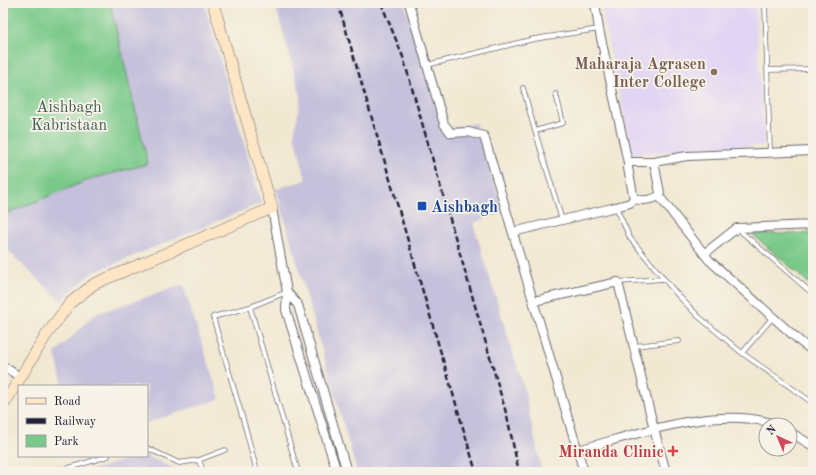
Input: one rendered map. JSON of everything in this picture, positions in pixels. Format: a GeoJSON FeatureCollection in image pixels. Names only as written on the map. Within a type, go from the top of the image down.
{"type":"FeatureCollection","features":[{"type":"Feature","properties":{"kind":"street"},"geometry":{"type":"LineString","coordinates":[[213,3],[272,208],[287,292],[286,310],[337,472]]}},
{"type":"Feature","properties":{"kind":"street"},"geometry":{"type":"LineString","coordinates":[[409,3],[444,124],[451,133],[468,132],[484,136],[584,472]]}},
{"type":"Feature","properties":{"kind":"street"},"geometry":{"type":"LineString","coordinates":[[595,3],[599,29],[628,163],[634,200]]}},
{"type":"Feature","properties":{"kind":"street"},"geometry":{"type":"LineString","coordinates":[[628,163],[654,162],[687,156],[813,151]]}},
{"type":"Feature","properties":{"kind":"street"},"geometry":{"type":"LineString","coordinates":[[654,162],[660,193],[659,196],[709,260],[813,351]]}},
{"type":"Feature","properties":{"kind":"street"},"geometry":{"type":"LineString","coordinates":[[513,232],[616,207],[630,203],[634,200],[640,201],[659,196]]}},
{"type":"Feature","properties":{"kind":"street"},"geometry":{"type":"LineString","coordinates":[[3,406],[45,337],[70,303],[94,284],[272,208]]}},
{"type":"Feature","properties":{"kind":"street"},"geometry":{"type":"LineString","coordinates":[[704,254],[737,228],[813,225]]}},
{"type":"Feature","properties":{"kind":"street"},"geometry":{"type":"LineString","coordinates":[[534,302],[618,282],[666,472]]}},
{"type":"Feature","properties":{"kind":"street"},"geometry":{"type":"LineString","coordinates":[[287,292],[298,305],[347,472]]}},
{"type":"Feature","properties":{"kind":"street"},"geometry":{"type":"LineString","coordinates":[[3,366],[20,377]]}},
{"type":"Feature","properties":{"kind":"street"},"geometry":{"type":"LineString","coordinates":[[578,450],[675,423],[718,418],[758,421]]}},
{"type":"Feature","properties":{"kind":"street"},"geometry":{"type":"LineString","coordinates":[[798,437],[813,446]]}},
{"type":"Feature","properties":{"kind":"lane"},"geometry":{"type":"LineString","coordinates":[[765,3],[770,153]]}},
{"type":"Feature","properties":{"kind":"lane"},"geometry":{"type":"LineString","coordinates":[[427,65],[534,39],[599,29]]}},
{"type":"Feature","properties":{"kind":"lane"},"geometry":{"type":"LineString","coordinates":[[767,70],[813,69]]}},
{"type":"Feature","properties":{"kind":"lane"},"geometry":{"type":"LineString","coordinates":[[524,88],[535,131],[562,220]]}},
{"type":"Feature","properties":{"kind":"lane"},"geometry":{"type":"LineString","coordinates":[[535,131],[563,123],[556,94]]}},
{"type":"Feature","properties":{"kind":"lane"},"geometry":{"type":"LineString","coordinates":[[616,207],[630,238],[663,279],[698,316],[742,353],[813,403]]}},
{"type":"Feature","properties":{"kind":"lane"},"geometry":{"type":"LineString","coordinates":[[737,228],[813,294]]}},
{"type":"Feature","properties":{"kind":"lane"},"geometry":{"type":"LineString","coordinates":[[618,282],[663,279]]}},
{"type":"Feature","properties":{"kind":"lane"},"geometry":{"type":"LineString","coordinates":[[257,472],[213,317],[250,307],[287,292]]}},
{"type":"Feature","properties":{"kind":"lane"},"geometry":{"type":"LineString","coordinates":[[250,307],[298,472]]}},
{"type":"Feature","properties":{"kind":"lane"},"geometry":{"type":"LineString","coordinates":[[742,353],[773,317]]}},
{"type":"Feature","properties":{"kind":"lane"},"geometry":{"type":"LineString","coordinates":[[634,346],[679,341]]}},
{"type":"Feature","properties":{"kind":"lane"},"geometry":{"type":"LineString","coordinates":[[148,448],[179,463],[199,460],[225,450]]}},
{"type":"Feature","properties":{"kind":"lane"},"geometry":{"type":"LineString","coordinates":[[56,472],[105,457]]}},
{"type":"Feature","properties":{"kind":"lane"},"geometry":{"type":"LineString","coordinates":[[199,460],[203,472]]}},
{"type":"Feature","properties":{"kind":"shaded area"},"geometry":{"type":"Polygon","coordinates":[[[110,3],[204,3],[261,203],[92,273],[61,301],[3,245],[3,215],[91,179],[148,164],[110,3]]]}},
{"type":"Feature","properties":{"kind":"shaded area"},"geometry":{"type":"Polygon","coordinates":[[[275,3],[404,3],[443,130],[475,123],[503,212],[473,223],[524,389],[542,472],[357,472],[276,189],[306,180],[294,134],[301,97],[275,3]]]}},
{"type":"Feature","properties":{"kind":"shaded area"},"geometry":{"type":"Polygon","coordinates":[[[600,3],[755,3],[764,145],[632,154],[600,3]]]}},
{"type":"Feature","properties":{"kind":"shaded area"},"geometry":{"type":"Polygon","coordinates":[[[183,285],[220,399],[148,423],[148,385],[63,385],[55,353],[95,314],[183,285]]]}},
{"type":"Feature","properties":{"kind":"shaded area"},"geometry":{"type":"Polygon","coordinates":[[[136,457],[148,457],[183,472],[85,472],[136,457]]]}},
{"type":"Feature","properties":{"kind":"green space","name":"Aishbagh Kabristaan"},"geometry":{"type":"Polygon","coordinates":[[[3,3],[110,3],[148,164],[91,179],[3,215],[3,3]]]}},
{"type":"Feature","properties":{"kind":"green space"},"geometry":{"type":"Polygon","coordinates":[[[813,233],[813,287],[752,234],[813,233]]]}},
{"type":"Feature","properties":{"kind":"railway"},"geometry":{"type":"LineString","coordinates":[[338,3],[476,472]]}},
{"type":"Feature","properties":{"kind":"railway"},"geometry":{"type":"LineString","coordinates":[[381,3],[403,57],[507,416],[519,472]]}},
{"type":"Feature","properties":{"kind":"place","name":"Maharaja Agrasen Inter College"},"geometry":{"type":"Point","coordinates":[714,72]}},
{"type":"Feature","properties":{"kind":"place","name":"Aishbagh"},"geometry":{"type":"Point","coordinates":[422,206]}},
{"type":"Feature","properties":{"kind":"place","name":"Miranda Clinic"},"geometry":{"type":"Point","coordinates":[673,451]}}]}
